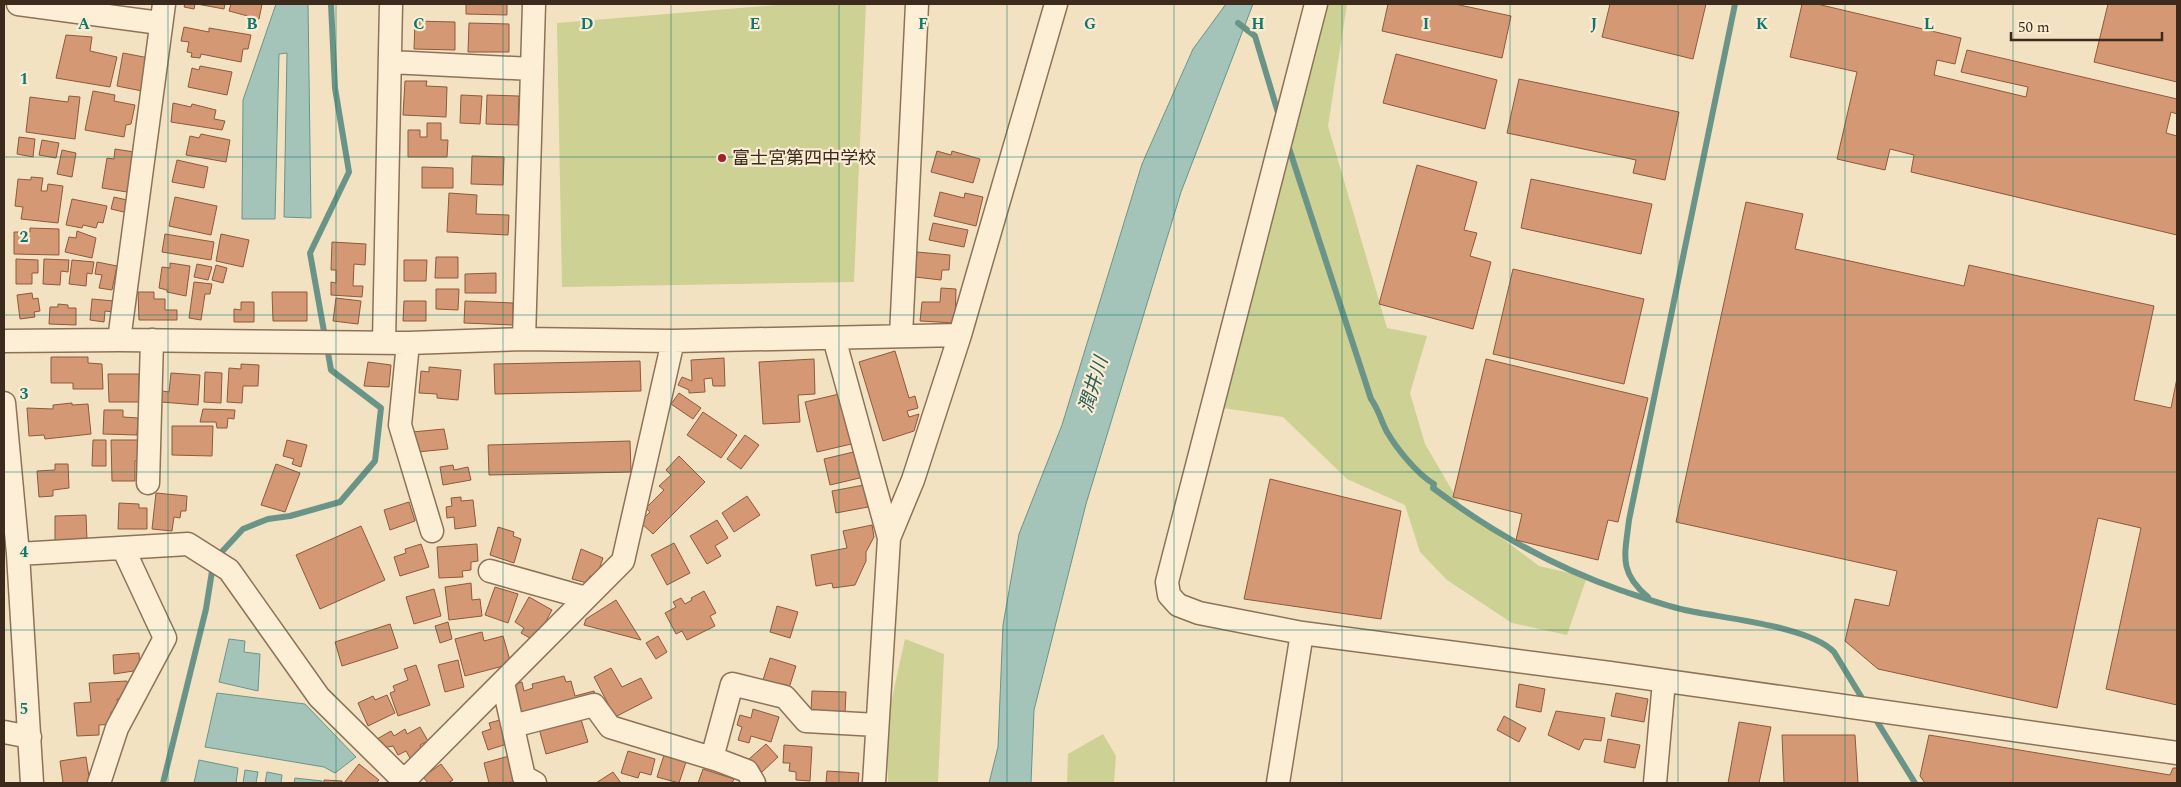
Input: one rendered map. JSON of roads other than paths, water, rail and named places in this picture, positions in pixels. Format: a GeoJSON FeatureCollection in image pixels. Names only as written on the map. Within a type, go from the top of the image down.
{"type":"FeatureCollection","features":[{"type":"Feature","properties":{"kind":"street"},"geometry":{"type":"LineString","coordinates":[[4,13],[6,4]]}},
{"type":"Feature","properties":{"kind":"street"},"geometry":{"type":"LineString","coordinates":[[18,4],[162,14],[119,340]]}},
{"type":"Feature","properties":{"kind":"street"},"geometry":{"type":"LineString","coordinates":[[384,342],[391,4]]}},
{"type":"Feature","properties":{"kind":"street"},"geometry":{"type":"LineString","coordinates":[[524,339],[534,4]]}},
{"type":"Feature","properties":{"kind":"street"},"geometry":{"type":"LineString","coordinates":[[901,336],[917,4]]}},
{"type":"Feature","properties":{"kind":"street"},"geometry":{"type":"LineString","coordinates":[[874,783],[889,538],[913,480],[960,335],[1056,4]]}},
{"type":"Feature","properties":{"kind":"street"},"geometry":{"type":"LineString","coordinates":[[1316,4],[1166,582],[1169,595],[1178,605],[1199,613],[1302,633],[1664,681],[2177,753]]}},
{"type":"Feature","properties":{"kind":"street"},"geometry":{"type":"LineString","coordinates":[[390,62],[532,70]]}},
{"type":"Feature","properties":{"kind":"street"},"geometry":{"type":"LineString","coordinates":[[4,341],[152,340],[408,343],[524,339],[673,341],[960,335]]}},
{"type":"Feature","properties":{"kind":"street"},"geometry":{"type":"LineString","coordinates":[[834,338],[889,538]]}},
{"type":"Feature","properties":{"kind":"street"},"geometry":{"type":"LineString","coordinates":[[148,483],[152,340]]}},
{"type":"Feature","properties":{"kind":"street"},"geometry":{"type":"LineString","coordinates":[[18,554],[188,544],[229,570],[319,697],[403,782],[623,560],[673,341]]}},
{"type":"Feature","properties":{"kind":"street"},"geometry":{"type":"LineString","coordinates":[[408,343],[400,425],[432,531]]}},
{"type":"Feature","properties":{"kind":"street"},"geometry":{"type":"LineString","coordinates":[[4,402],[18,554],[13,614],[30,737],[32,783]]}},
{"type":"Feature","properties":{"kind":"street"},"geometry":{"type":"LineString","coordinates":[[99,783],[117,728],[165,638],[123,548]]}},
{"type":"Feature","properties":{"kind":"street"},"geometry":{"type":"LineString","coordinates":[[490,571],[586,598]]}},
{"type":"Feature","properties":{"kind":"street"},"geometry":{"type":"LineString","coordinates":[[1278,783],[1302,633]]}},
{"type":"Feature","properties":{"kind":"street"},"geometry":{"type":"LineString","coordinates":[[1655,783],[1664,681]]}},
{"type":"Feature","properties":{"kind":"street"},"geometry":{"type":"LineString","coordinates":[[503,683],[524,777],[535,783]]}},
{"type":"Feature","properties":{"kind":"street"},"geometry":{"type":"LineString","coordinates":[[712,758],[732,684],[785,697],[806,721],[877,725]]}},
{"type":"Feature","properties":{"kind":"street"},"geometry":{"type":"LineString","coordinates":[[513,726],[594,705],[610,728],[712,758],[747,771],[754,783]]}},
{"type":"Feature","properties":{"kind":"street"},"geometry":{"type":"LineString","coordinates":[[4,732],[30,737]]}},
{"type":"Feature","properties":{"kind":"water"},"geometry":{"type":"Polygon","coordinates":[[[276,4],[308,4],[311,218],[284,217],[287,53],[279,54],[275,219],[242,219],[243,100],[276,4]]]}},
{"type":"Feature","properties":{"kind":"water","name":"潤井川"},"geometry":{"type":"Polygon","coordinates":[[[1226,4],[1253,4],[1181,192],[1086,504],[1034,710],[1031,783],[989,783],[998,747],[1003,625],[1019,534],[1062,425],[1142,164],[1193,49],[1226,4]]]}},
{"type":"Feature","properties":{"kind":"water"},"geometry":{"type":"Polygon","coordinates":[[[229,639],[245,641],[244,652],[260,654],[258,691],[219,682],[229,639]]]}},
{"type":"Feature","properties":{"kind":"water"},"geometry":{"type":"Polygon","coordinates":[[[217,693],[305,704],[356,757],[335,773],[324,767],[205,747],[217,693]]]}},
{"type":"Feature","properties":{"kind":"water"},"geometry":{"type":"Polygon","coordinates":[[[199,760],[238,768],[236,783],[194,783],[199,760]]]}},
{"type":"Feature","properties":{"kind":"water"},"geometry":{"type":"Polygon","coordinates":[[[245,770],[258,772],[256,783],[243,783],[245,770]]]}},
{"type":"Feature","properties":{"kind":"water"},"geometry":{"type":"Polygon","coordinates":[[[267,772],[282,775],[281,783],[265,783],[267,772]]]}},
{"type":"Feature","properties":{"kind":"water"},"geometry":{"type":"Polygon","coordinates":[[[295,778],[322,781],[322,783],[294,783],[295,778]]]}},
{"type":"Feature","properties":{"kind":"waterway"},"geometry":{"type":"LineString","coordinates":[[325,337],[310,253],[349,172],[335,88],[331,4]]}},
{"type":"Feature","properties":{"kind":"waterway"},"geometry":{"type":"LineString","coordinates":[[1648,597],[1638,588],[1628,571],[1625,553],[1629,520],[1735,4]]}},
{"type":"Feature","properties":{"kind":"waterway"},"geometry":{"type":"LineString","coordinates":[[1238,23],[1255,36],[1279,116]]}},
{"type":"Feature","properties":{"kind":"waterway"},"geometry":{"type":"LineString","coordinates":[[1287,142],[1371,399],[1396,446],[1414,468],[1434,484],[1433,488],[1477,519],[1522,546],[1570,570],[1620,590],[1685,610],[1786,629],[1822,643],[1834,652],[1865,703]]}},
{"type":"Feature","properties":{"kind":"waterway"},"geometry":{"type":"LineString","coordinates":[[217,557],[243,529],[268,519],[290,516],[340,502],[375,461],[381,408],[331,370],[327,347]]}},
{"type":"Feature","properties":{"kind":"waterway"},"geometry":{"type":"LineString","coordinates":[[163,783],[206,609],[213,565]]}},
{"type":"Feature","properties":{"kind":"waterway"},"geometry":{"type":"LineString","coordinates":[[1873,715],[1915,783]]}},
{"type":"Feature","properties":{"kind":"place","name":"富士宮第四中学校"},"geometry":{"type":"Point","coordinates":[722,158]}}]}
